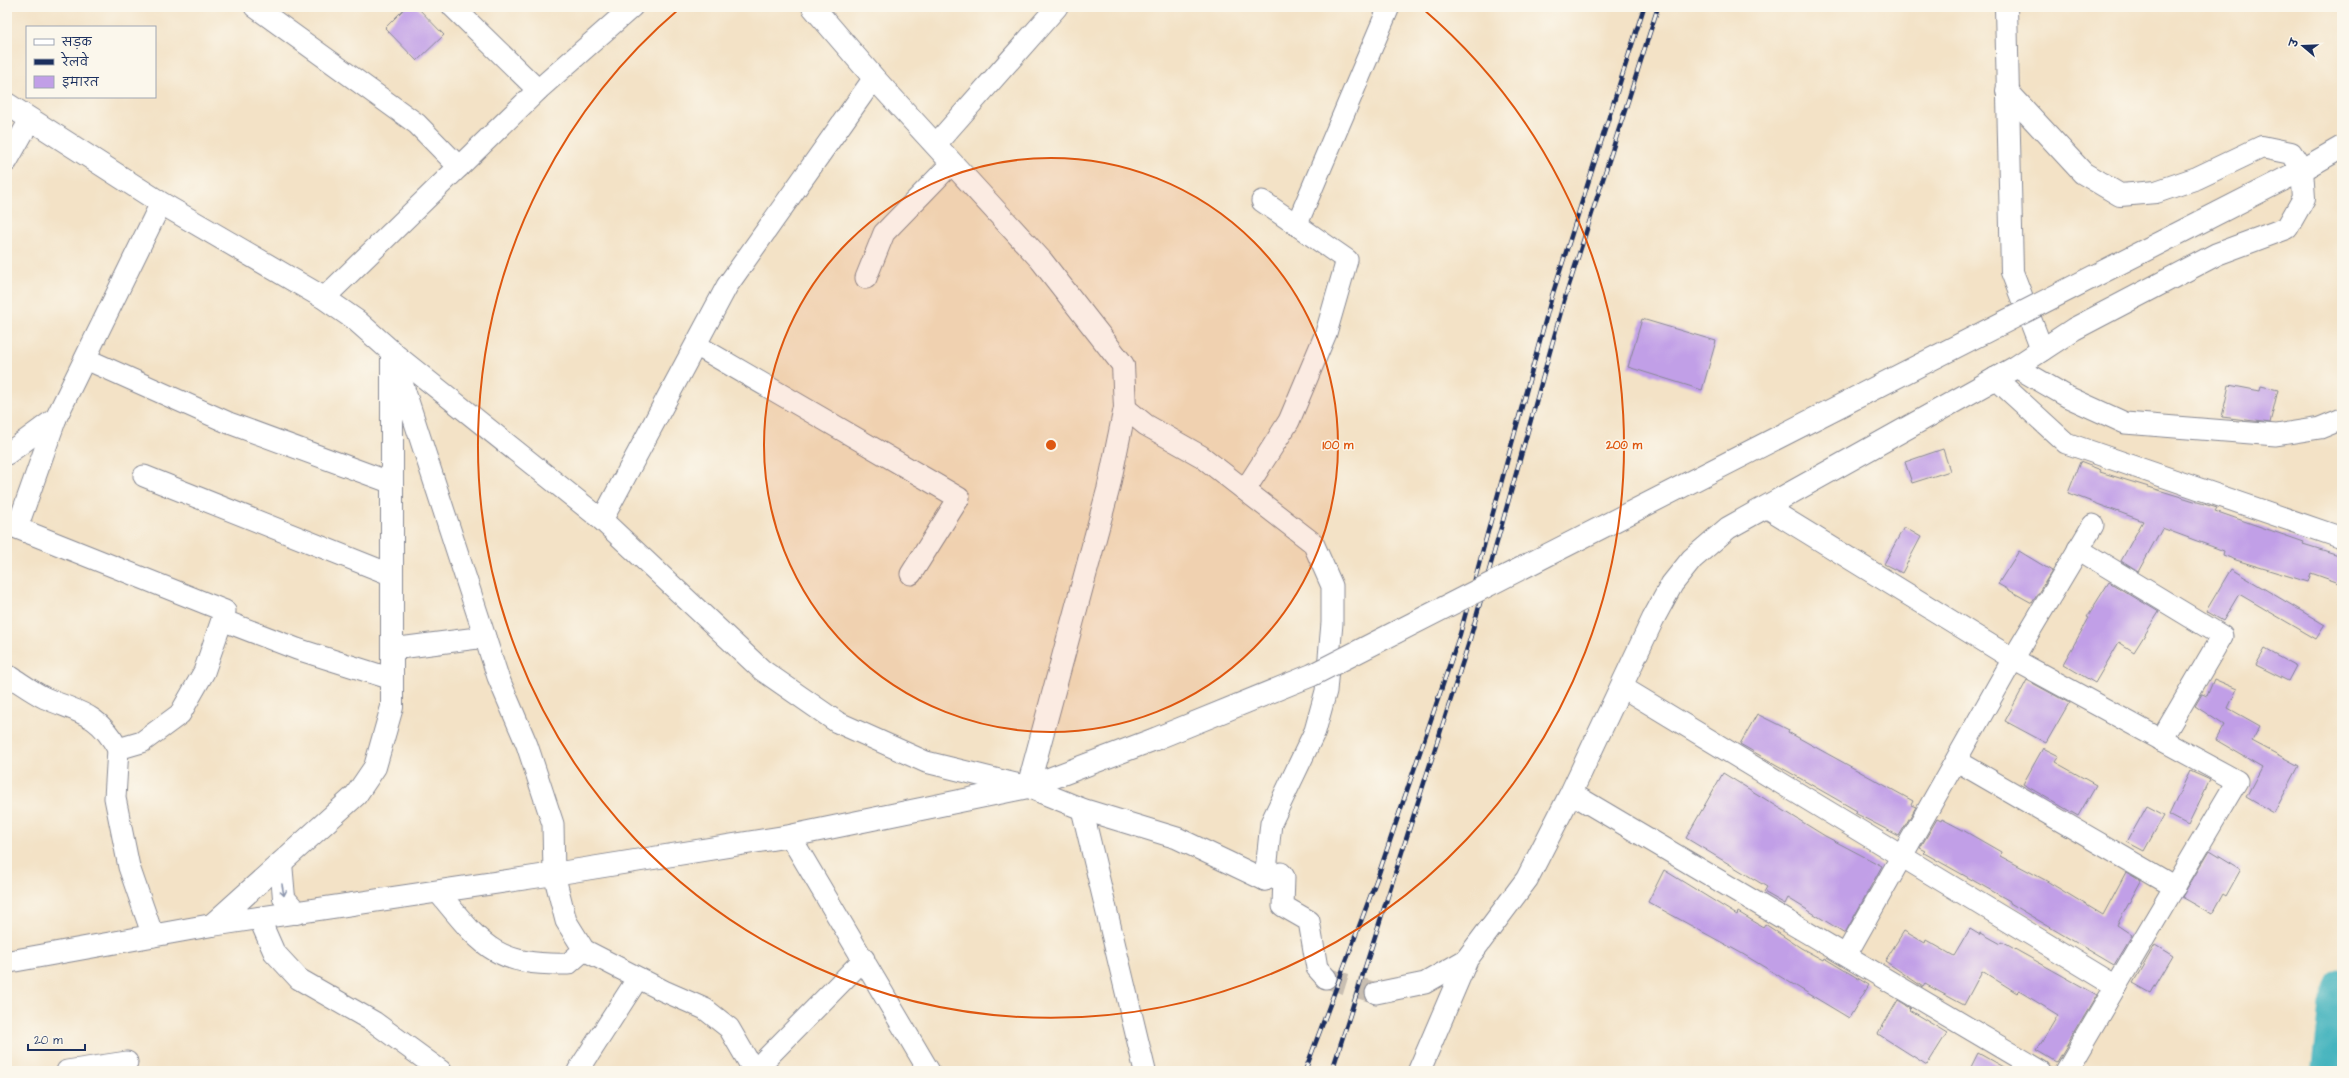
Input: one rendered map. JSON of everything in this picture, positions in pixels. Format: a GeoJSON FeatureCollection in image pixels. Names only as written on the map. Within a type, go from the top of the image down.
{"type":"FeatureCollection","features":[{"type":"Feature","properties":{"kind":"main road"},"geometry":{"type":"LineString","coordinates":[[813,7],[874,78],[1041,260],[1123,365],[1125,408],[1108,490],[1028,787]]}},
{"type":"Feature","properties":{"kind":"main road"},"geometry":{"type":"LineString","coordinates":[[2006,7],[2012,272],[2042,350]]}},
{"type":"Feature","properties":{"kind":"main road"},"geometry":{"type":"LineString","coordinates":[[1424,1069],[1467,959],[1527,879],[1571,794],[1653,619],[1672,584],[1692,559],[1728,528],[2016,367],[2074,329],[2217,254],[2287,228],[2304,198],[2302,170],[2291,153],[2262,147],[2197,178],[2156,192],[2120,195],[2083,173],[2007,91]]}},
{"type":"Feature","properties":{"kind":"main road"},"geometry":{"type":"LineString","coordinates":[[7,104],[161,203],[324,298],[357,321],[392,352],[392,707],[375,767],[356,796],[212,925]]}},
{"type":"Feature","properties":{"kind":"main road"},"geometry":{"type":"LineString","coordinates":[[7,962],[212,925],[438,892],[790,836],[1028,787],[1155,739],[1312,675],[2302,170],[2342,147]]}},
{"type":"Feature","properties":{"kind":"main road"},"geometry":{"type":"LineString","coordinates":[[281,863],[284,898],[297,912]]}},
{"type":"Feature","properties":{"kind":"street"},"geometry":{"type":"LineString","coordinates":[[255,7],[417,124],[459,168]]}},
{"type":"Feature","properties":{"kind":"street"},"geometry":{"type":"LineString","coordinates":[[453,7],[538,90]]}},
{"type":"Feature","properties":{"kind":"street"},"geometry":{"type":"LineString","coordinates":[[324,298],[538,90],[632,7]]}},
{"type":"Feature","properties":{"kind":"street"},"geometry":{"type":"LineString","coordinates":[[936,144],[1057,7]]}},
{"type":"Feature","properties":{"kind":"street"},"geometry":{"type":"LineString","coordinates":[[1297,224],[1389,7]]}},
{"type":"Feature","properties":{"kind":"street"},"geometry":{"type":"LineString","coordinates":[[602,520],[727,286],[874,78]]}},
{"type":"Feature","properties":{"kind":"street"},"geometry":{"type":"LineString","coordinates":[[7,162],[30,120]]}},
{"type":"Feature","properties":{"kind":"street"},"geometry":{"type":"LineString","coordinates":[[866,278],[884,233],[952,163]]}},
{"type":"Feature","properties":{"kind":"street"},"geometry":{"type":"LineString","coordinates":[[1245,490],[1289,421],[1326,333],[1347,260],[1262,201]]}},
{"type":"Feature","properties":{"kind":"street"},"geometry":{"type":"LineString","coordinates":[[118,749],[142,742],[180,714],[204,672],[225,611],[17,528],[56,418],[161,203]]}},
{"type":"Feature","properties":{"kind":"street"},"geometry":{"type":"LineString","coordinates":[[696,345],[959,498],[911,574]]}},
{"type":"Feature","properties":{"kind":"street"},"geometry":{"type":"LineString","coordinates":[[392,352],[602,520],[762,670],[837,722],[926,762],[1028,787],[1082,809],[1177,838],[1265,880],[1281,873],[1284,877],[1283,906],[1310,921],[1317,968],[1326,978]]}},
{"type":"Feature","properties":{"kind":"street"},"geometry":{"type":"LineString","coordinates":[[392,352],[498,677],[527,745],[553,824],[554,874],[566,921],[584,950],[638,978],[705,1009],[729,1028],[754,1071],[864,959]]}},
{"type":"Feature","properties":{"kind":"street"},"geometry":{"type":"LineString","coordinates":[[86,359],[229,423],[392,483]]}},
{"type":"Feature","properties":{"kind":"street"},"geometry":{"type":"LineString","coordinates":[[2016,367],[2068,397],[2125,423],[2276,435],[2320,428],[2342,419]]}},
{"type":"Feature","properties":{"kind":"street"},"geometry":{"type":"LineString","coordinates":[[1995,378],[2066,443],[2342,538]]}},
{"type":"Feature","properties":{"kind":"street"},"geometry":{"type":"LineString","coordinates":[[1125,408],[1146,425],[1202,456],[1313,543],[1332,586],[1332,624],[1326,690],[1315,731],[1271,823],[1265,880]]}},
{"type":"Feature","properties":{"kind":"street"},"geometry":{"type":"LineString","coordinates":[[7,454],[56,418]]}},
{"type":"Feature","properties":{"kind":"street"},"geometry":{"type":"LineString","coordinates":[[144,476],[392,575]]}},
{"type":"Feature","properties":{"kind":"street"},"geometry":{"type":"LineString","coordinates":[[1766,507],[2013,659],[2237,781],[2066,1071]]}},
{"type":"Feature","properties":{"kind":"street"},"geometry":{"type":"LineString","coordinates":[[1846,955],[1903,857],[2013,659],[2093,525]]}},
{"type":"Feature","properties":{"kind":"street"},"geometry":{"type":"LineString","coordinates":[[2078,549],[2222,636],[2162,740]]}},
{"type":"Feature","properties":{"kind":"street"},"geometry":{"type":"LineString","coordinates":[[222,620],[297,649],[392,679]]}},
{"type":"Feature","properties":{"kind":"street"},"geometry":{"type":"LineString","coordinates":[[392,649],[485,637]]}},
{"type":"Feature","properties":{"kind":"street"},"geometry":{"type":"LineString","coordinates":[[11,677],[43,697],[94,719],[108,731],[118,749],[115,798],[129,867],[153,936]]}},
{"type":"Feature","properties":{"kind":"street"},"geometry":{"type":"LineString","coordinates":[[1622,687],[2116,986]]}},
{"type":"Feature","properties":{"kind":"street"},"geometry":{"type":"LineString","coordinates":[[1957,761],[2175,887]]}},
{"type":"Feature","properties":{"kind":"street"},"geometry":{"type":"LineString","coordinates":[[1571,794],[2041,1071]]}},
{"type":"Feature","properties":{"kind":"street"},"geometry":{"type":"LineString","coordinates":[[1082,809],[1145,1071]]}},
{"type":"Feature","properties":{"kind":"street"},"geometry":{"type":"LineString","coordinates":[[790,836],[929,1071]]}},
{"type":"Feature","properties":{"kind":"street"},"geometry":{"type":"LineString","coordinates":[[438,892],[475,937],[494,951],[516,961],[568,964],[584,950]]}},
{"type":"Feature","properties":{"kind":"street"},"geometry":{"type":"LineString","coordinates":[[259,918],[274,952],[299,979],[374,1022],[433,1069]]}},
{"type":"Feature","properties":{"kind":"street"},"geometry":{"type":"LineString","coordinates":[[1376,993],[1425,983],[1467,959]]}},
{"type":"Feature","properties":{"kind":"street"},"geometry":{"type":"LineString","coordinates":[[578,1071],[638,978]]}},
{"type":"Feature","properties":{"kind":"street"},"geometry":{"type":"LineString","coordinates":[[67,1071],[127,1062]]}},
{"type":"Feature","properties":{"kind":"building"},"geometry":{"type":"Polygon","coordinates":[[[406,7],[417,7],[444,35],[417,61],[385,28],[406,7]]]}},
{"type":"Feature","properties":{"kind":"building"},"geometry":{"type":"Polygon","coordinates":[[[1642,319],[1716,341],[1702,390],[1628,367],[1642,319]]]}},
{"type":"Feature","properties":{"kind":"building"},"geometry":{"type":"Polygon","coordinates":[[[2229,385],[2260,391],[2261,386],[2278,390],[2270,423],[2222,417],[2229,385]]]}},
{"type":"Feature","properties":{"kind":"building"},"geometry":{"type":"Polygon","coordinates":[[[1943,449],[1950,471],[1912,483],[1905,462],[1943,449]]]}},
{"type":"Feature","properties":{"kind":"building"},"geometry":{"type":"Polygon","coordinates":[[[2080,462],[2101,470],[2100,472],[2217,508],[2215,511],[2304,542],[2303,544],[2342,556],[2342,584],[2311,573],[2308,582],[2236,560],[2223,555],[2224,551],[2162,528],[2138,572],[2121,561],[2143,521],[2068,493],[2080,462]]]}},
{"type":"Feature","properties":{"kind":"building"},"geometry":{"type":"Polygon","coordinates":[[[1904,527],[1921,537],[1902,573],[1884,564],[1904,527]]]}},
{"type":"Feature","properties":{"kind":"building"},"geometry":{"type":"Polygon","coordinates":[[[2019,551],[2052,571],[2032,603],[1998,584],[2019,551]]]}},
{"type":"Feature","properties":{"kind":"building"},"geometry":{"type":"Polygon","coordinates":[[[2231,569],[2325,625],[2316,639],[2239,594],[2223,621],[2206,611],[2231,569]]]}},
{"type":"Feature","properties":{"kind":"building"},"geometry":{"type":"Polygon","coordinates":[[[2109,582],[2159,612],[2134,652],[2119,642],[2095,683],[2063,664],[2089,618],[2087,617],[2109,582]]]}},
{"type":"Feature","properties":{"kind":"building"},"geometry":{"type":"Polygon","coordinates":[[[2265,649],[2296,666],[2288,681],[2256,665],[2265,649]]]}},
{"type":"Feature","properties":{"kind":"building"},"geometry":{"type":"Polygon","coordinates":[[[2214,679],[2237,689],[2228,708],[2260,726],[2252,741],[2299,766],[2274,813],[2246,797],[2262,767],[2216,740],[2224,725],[2195,706],[2202,694],[2207,696],[2214,679]]]}},
{"type":"Feature","properties":{"kind":"building"},"geometry":{"type":"Polygon","coordinates":[[[2027,680],[2069,703],[2046,743],[2005,721],[2027,680]]]}},
{"type":"Feature","properties":{"kind":"building"},"geometry":{"type":"Polygon","coordinates":[[[1757,714],[1789,730],[1788,732],[1913,801],[1911,805],[1916,807],[1899,836],[1855,813],[1857,811],[1740,744],[1757,714]]]}},
{"type":"Feature","properties":{"kind":"building"},"geometry":{"type":"Polygon","coordinates":[[[2043,748],[2059,756],[2055,762],[2096,785],[2078,816],[2023,784],[2043,748]]]}},
{"type":"Feature","properties":{"kind":"building"},"geometry":{"type":"Polygon","coordinates":[[[2190,771],[2210,780],[2188,825],[2169,815],[2190,771]]]}},
{"type":"Feature","properties":{"kind":"building"},"geometry":{"type":"Polygon","coordinates":[[[1723,773],[1825,836],[1882,866],[1845,933],[1788,898],[1785,904],[1764,892],[1767,887],[1686,838],[1723,773]]]}},
{"type":"Feature","properties":{"kind":"building"},"geometry":{"type":"Polygon","coordinates":[[[2147,806],[2164,815],[2144,851],[2127,842],[2147,806]]]}},
{"type":"Feature","properties":{"kind":"building"},"geometry":{"type":"Polygon","coordinates":[[[1937,819],[1941,821],[1942,819],[2001,852],[2000,856],[2045,880],[2103,915],[2126,872],[2141,881],[2117,925],[2132,935],[2114,965],[2009,903],[2010,901],[1924,853],[1926,851],[1920,848],[1937,819]]]}},
{"type":"Feature","properties":{"kind":"building"},"geometry":{"type":"Polygon","coordinates":[[[2210,850],[2241,869],[2226,896],[2223,894],[2212,914],[2182,897],[2210,850]]]}},
{"type":"Feature","properties":{"kind":"building"},"geometry":{"type":"Polygon","coordinates":[[[1664,870],[1737,915],[1738,912],[1763,927],[1765,924],[1801,948],[1823,960],[1824,958],[1869,985],[1849,1018],[1741,953],[1648,902],[1664,870]]]}},
{"type":"Feature","properties":{"kind":"building"},"geometry":{"type":"Polygon","coordinates":[[[1970,929],[2001,944],[2002,942],[2097,995],[2057,1062],[2037,1050],[2058,1015],[2019,991],[2017,993],[1982,971],[1964,1005],[1925,984],[1923,987],[1885,961],[1904,931],[1925,943],[1926,940],[1954,956],[1970,929]]]}},
{"type":"Feature","properties":{"kind":"building"},"geometry":{"type":"Polygon","coordinates":[[[2155,945],[2173,956],[2151,993],[2133,983],[2155,945]]]}},
{"type":"Feature","properties":{"kind":"building"},"geometry":{"type":"Polygon","coordinates":[[[1898,1000],[1911,1008],[1909,1010],[1947,1033],[1927,1065],[1878,1034],[1898,1000]]]}},
{"type":"Feature","properties":{"kind":"building"},"geometry":{"type":"Polygon","coordinates":[[[1978,1053],[2010,1071],[1969,1071],[1978,1053]]]}},
{"type":"Feature","properties":{"kind":"waterway"},"geometry":{"type":"LineString","coordinates":[[2329,1071],[2337,1000],[2342,986]]}},
{"type":"Feature","properties":{"kind":"tunnel"},"geometry":{"type":"LineString","coordinates":[[1326,978],[1376,993]]}},
{"type":"Feature","properties":{"kind":"railway"},"geometry":{"type":"LineString","coordinates":[[1305,1071],[1379,873],[1460,634],[1552,296],[1644,7]]}},
{"type":"Feature","properties":{"kind":"railway"},"geometry":{"type":"LineString","coordinates":[[1332,1071],[1470,639],[1564,301],[1658,7]]}}]}
